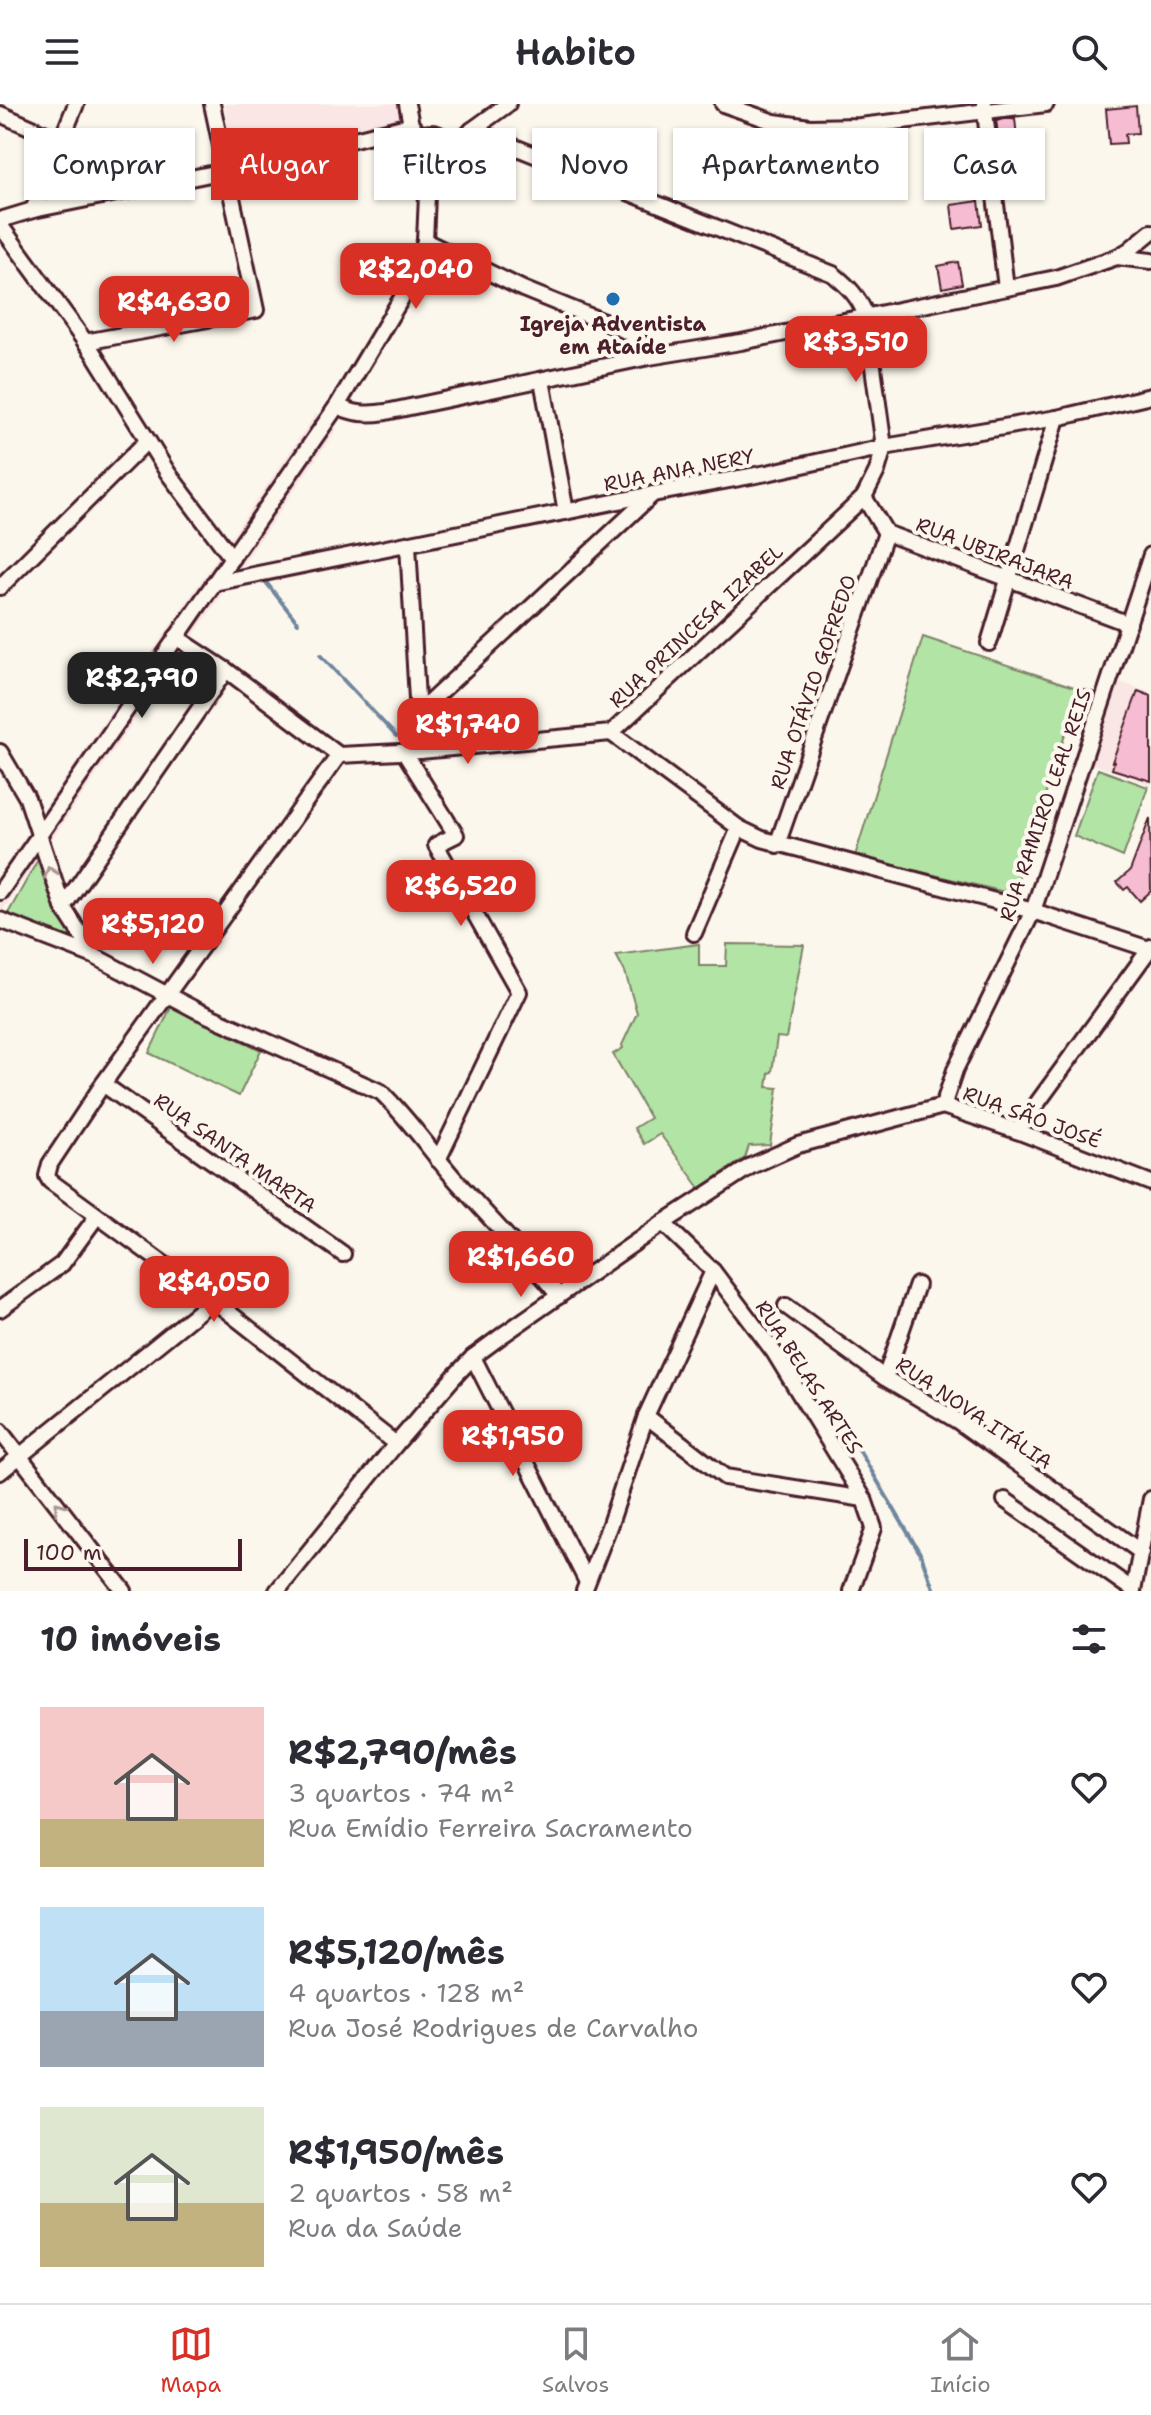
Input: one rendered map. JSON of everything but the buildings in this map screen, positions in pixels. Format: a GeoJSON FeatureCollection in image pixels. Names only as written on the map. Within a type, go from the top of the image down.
{"type":"FeatureCollection","features":[{"type":"Feature","properties":{"kind":"street"},"geometry":{"type":"LineString","coordinates":[[67,128],[76,104]]}},
{"type":"Feature","properties":{"kind":"street"},"geometry":{"type":"LineString","coordinates":[[212,104],[217,128]]}},
{"type":"Feature","properties":{"kind":"street"},"geometry":{"type":"LineString","coordinates":[[407,104],[415,128]]}},
{"type":"Feature","properties":{"kind":"street"},"geometry":{"type":"LineString","coordinates":[[723,104],[774,122],[810,127],[860,126],[984,107],[1046,104]]}},
{"type":"Feature","properties":{"kind":"street"},"geometry":{"type":"LineString","coordinates":[[475,128],[505,105]]}},
{"type":"Feature","properties":{"kind":"street"},"geometry":{"type":"LineString","coordinates":[[984,107],[1006,288]]}},
{"type":"Feature","properties":{"kind":"street"},"geometry":{"type":"LineString","coordinates":[[0,114],[32,128]]}},
{"type":"Feature","properties":{"kind":"street"},"geometry":{"type":"LineString","coordinates":[[516,148],[833,274],[848,286],[859,298],[866,316],[884,447]]}},
{"type":"Feature","properties":{"kind":"street"},"geometry":{"type":"LineString","coordinates":[[33,210],[37,200]]}},
{"type":"Feature","properties":{"kind":"street"},"geometry":{"type":"LineString","coordinates":[[81,200],[33,210],[0,222],[85,342],[168,473],[232,558]]}},
{"type":"Feature","properties":{"kind":"street"},"geometry":{"type":"LineString","coordinates":[[85,342],[256,310],[231,200]]}},
{"type":"Feature","properties":{"kind":"street"},"geometry":{"type":"LineString","coordinates":[[1,887],[337,406],[404,294],[425,241],[427,200]]}},
{"type":"Feature","properties":{"kind":"street"},"geometry":{"type":"LineString","coordinates":[[1099,262],[1151,219]]}},
{"type":"Feature","properties":{"kind":"street"},"geometry":{"type":"LineString","coordinates":[[1122,254],[1151,232]]}},
{"type":"Feature","properties":{"kind":"street"},"geometry":{"type":"LineString","coordinates":[[425,241],[523,289],[624,330],[636,337],[649,357]]}},
{"type":"Feature","properties":{"kind":"street"},"geometry":{"type":"LineString","coordinates":[[337,406],[368,415],[649,357],[741,342],[1056,278],[1151,244]]}},
{"type":"Feature","properties":{"kind":"street"},"geometry":{"type":"LineString","coordinates":[[1122,254],[1151,261]]}},
{"type":"Feature","properties":{"kind":"street"},"geometry":{"type":"LineString","coordinates":[[542,380],[566,512]]}},
{"type":"Feature","properties":{"kind":"street","name":"RUA ANA NERY"},"geometry":{"type":"LineString","coordinates":[[214,583],[884,447],[1057,418],[1151,396]]}},
{"type":"Feature","properties":{"kind":"street"},"geometry":{"type":"LineString","coordinates":[[989,643],[1057,418]]}},
{"type":"Feature","properties":{"kind":"street"},"geometry":{"type":"LineString","coordinates":[[0,587],[147,441]]}},
{"type":"Feature","properties":{"kind":"street","name":"RUA PRINCESA IZABEL"},"geometry":{"type":"LineString","coordinates":[[339,755],[420,751],[611,733],[864,497],[877,471],[884,447]]}},
{"type":"Feature","properties":{"kind":"street"},"geometry":{"type":"LineString","coordinates":[[419,712],[653,494]]}},
{"type":"Feature","properties":{"kind":"street","name":"RUA UBIRAJARA"},"geometry":{"type":"LineString","coordinates":[[864,497],[886,533],[1129,624]]}},
{"type":"Feature","properties":{"kind":"street","name":"RUA OTÁVIO GOFREDO"},"geometry":{"type":"LineString","coordinates":[[777,845],[886,533]]}},
{"type":"Feature","properties":{"kind":"street"},"geometry":{"type":"LineString","coordinates":[[408,545],[420,751]]}},
{"type":"Feature","properties":{"kind":"street","name":"RUA RAMIRO LEAL REIS"},"geometry":{"type":"LineString","coordinates":[[943,1106],[955,1070],[1033,911],[1151,555]]}},
{"type":"Feature","properties":{"kind":"street"},"geometry":{"type":"LineString","coordinates":[[176,637],[226,670],[339,755],[103,1084],[50,1164],[47,1176],[213,1300],[396,1444]]}},
{"type":"Feature","properties":{"kind":"street"},"geometry":{"type":"LineString","coordinates":[[63,907],[226,670]]}},
{"type":"Feature","properties":{"kind":"street"},"geometry":{"type":"LineString","coordinates":[[611,733],[739,828],[777,845],[1033,911],[1150,948],[1017,1131]]}},
{"type":"Feature","properties":{"kind":"street"},"geometry":{"type":"LineString","coordinates":[[0,752],[27,798],[63,907],[94,956]]}},
{"type":"Feature","properties":{"kind":"street"},"geometry":{"type":"LineString","coordinates":[[404,752],[456,835],[436,845],[519,992],[438,1160]]}},
{"type":"Feature","properties":{"kind":"street"},"geometry":{"type":"LineString","coordinates":[[694,933],[739,828]]}},
{"type":"Feature","properties":{"kind":"street"},"geometry":{"type":"LineString","coordinates":[[0,920],[94,956],[167,995],[381,1092],[559,1296]]}},
{"type":"Feature","properties":{"kind":"street"},"geometry":{"type":"LineString","coordinates":[[61,944],[73,941],[75,927]]}},
{"type":"Feature","properties":{"kind":"street","name":"RUA SANTA MARTA"},"geometry":{"type":"LineString","coordinates":[[103,1084],[343,1254]]}},
{"type":"Feature","properties":{"kind":"street"},"geometry":{"type":"LineString","coordinates":[[277,1591],[396,1444],[473,1357],[663,1223],[751,1166],[798,1145],[943,1106]]}},
{"type":"Feature","properties":{"kind":"street","name":"RUA SÃO JOSÉ"},"geometry":{"type":"LineString","coordinates":[[943,1106],[1151,1183]]}},
{"type":"Feature","properties":{"kind":"street"},"geometry":{"type":"LineString","coordinates":[[0,1309],[62,1264],[97,1216]]}},
{"type":"Feature","properties":{"kind":"street","name":"RUA BELAS ARTES"},"geometry":{"type":"LineString","coordinates":[[663,1223],[713,1271],[774,1352],[864,1499],[874,1528],[851,1591]]}},
{"type":"Feature","properties":{"kind":"street"},"geometry":{"type":"LineString","coordinates":[[586,1587],[646,1416],[713,1271]]}},
{"type":"Feature","properties":{"kind":"street"},"geometry":{"type":"LineString","coordinates":[[885,1378],[917,1285]]}},
{"type":"Feature","properties":{"kind":"street"},"geometry":{"type":"LineString","coordinates":[[0,1472],[213,1300]]}},
{"type":"Feature","properties":{"kind":"street","name":"RUA NOVA ITÁLIA"},"geometry":{"type":"LineString","coordinates":[[786,1306],[885,1378],[959,1422],[1141,1552]]}},
{"type":"Feature","properties":{"kind":"street"},"geometry":{"type":"LineString","coordinates":[[473,1357],[586,1587]]}},
{"type":"Feature","properties":{"kind":"street"},"geometry":{"type":"LineString","coordinates":[[646,1416],[725,1477],[864,1499]]}},
{"type":"Feature","properties":{"kind":"street"},"geometry":{"type":"LineString","coordinates":[[0,1431],[124,1591]]}},
{"type":"Feature","properties":{"kind":"street"},"geometry":{"type":"LineString","coordinates":[[1005,1500],[1133,1591],[1151,1499]]}},
{"type":"Feature","properties":{"kind":"shaded area"},"geometry":{"type":"Polygon","coordinates":[[[225,104],[398,104],[403,120],[358,130],[228,128],[225,104]]]}},
{"type":"Feature","properties":{"kind":"shaded area"},"geometry":{"type":"Polygon","coordinates":[[[316,414],[337,429],[0,914],[0,873],[316,414]]]}},
{"type":"Feature","properties":{"kind":"shaded area"},"geometry":{"type":"Polygon","coordinates":[[[1120,682],[1151,693],[1151,785],[1091,763],[1120,682]]]}},
{"type":"Feature","properties":{"kind":"green space"},"geometry":{"type":"Polygon","coordinates":[[[923,637],[1080,689],[1013,894],[855,856],[923,637]]]}},
{"type":"Feature","properties":{"kind":"green space"},"geometry":{"type":"Polygon","coordinates":[[[1098,769],[1148,787],[1123,857],[1074,836],[1098,769]]]}},
{"type":"Feature","properties":{"kind":"green space"},"geometry":{"type":"Polygon","coordinates":[[[40,856],[73,933],[63,941],[6,917],[40,856]]]}},
{"type":"Feature","properties":{"kind":"green space"},"geometry":{"type":"Polygon","coordinates":[[[699,944],[699,966],[726,966],[727,944],[804,945],[786,1038],[777,1037],[772,1072],[769,1073],[767,1087],[778,1088],[770,1145],[749,1146],[745,1158],[700,1188],[660,1134],[644,1144],[634,1128],[650,1118],[613,1054],[623,1048],[637,1013],[625,972],[616,955],[699,944]]]}},
{"type":"Feature","properties":{"kind":"green space"},"geometry":{"type":"Polygon","coordinates":[[[171,1007],[261,1050],[239,1096],[149,1053],[171,1007]]]}},
{"type":"Feature","properties":{"kind":"waterway"},"geometry":{"type":"LineString","coordinates":[[265,581],[298,623]]}},
{"type":"Feature","properties":{"kind":"waterway"},"geometry":{"type":"LineString","coordinates":[[320,655],[396,736]]}},
{"type":"Feature","properties":{"kind":"waterway"},"geometry":{"type":"LineString","coordinates":[[835,1409],[921,1555],[934,1591]]}},
{"type":"Feature","properties":{"kind":"place","name":"Igreja Adventista em Ataíde"},"geometry":{"type":"Point","coordinates":[613,299]}}]}
